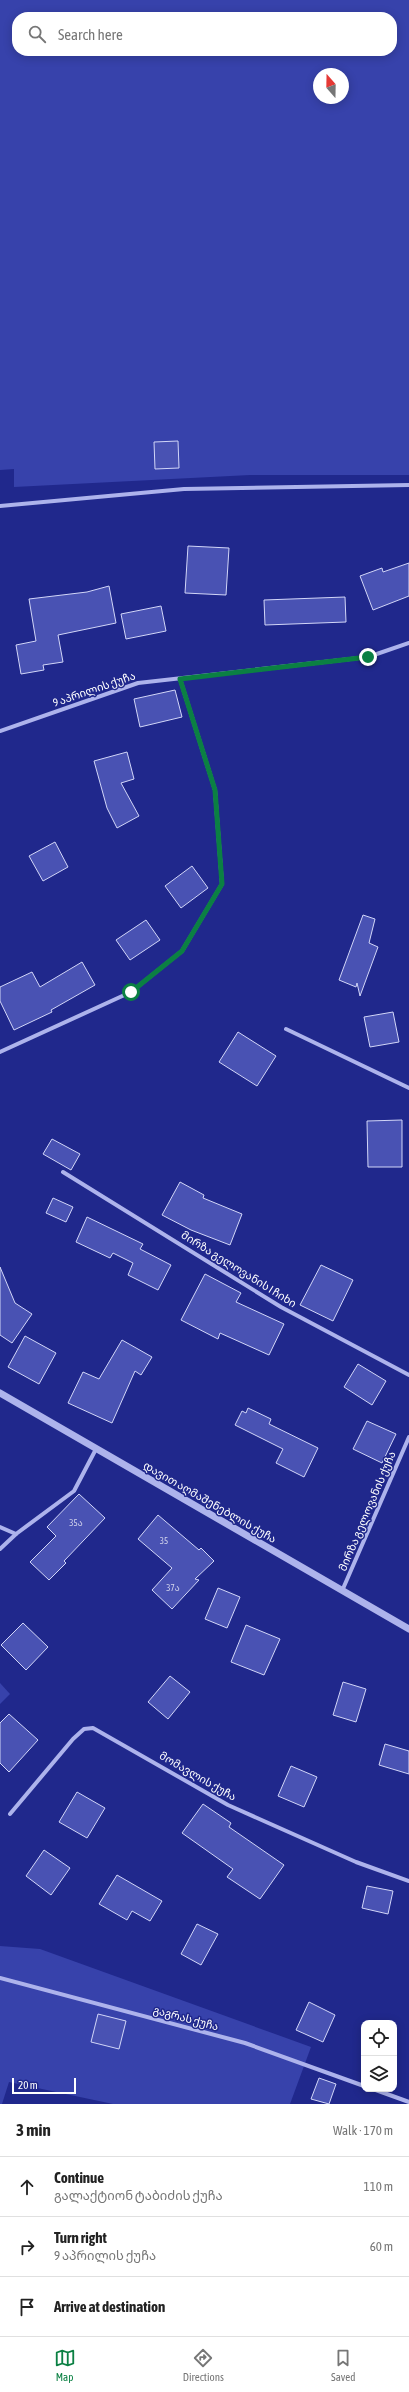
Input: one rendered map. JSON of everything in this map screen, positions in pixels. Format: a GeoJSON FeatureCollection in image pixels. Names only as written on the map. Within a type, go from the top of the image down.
{"type":"FeatureCollection","features":[{"type":"Feature","properties":{"kind":"street"},"geometry":{"type":"LineString","coordinates":[[0,506],[184,489],[409,485]]}},
{"type":"Feature","properties":{"kind":"street","name":"9 აპრილის ქუჩა"},"geometry":{"type":"LineString","coordinates":[[0,731],[138,683],[368,657],[409,643]]}},
{"type":"Feature","properties":{"kind":"street"},"geometry":{"type":"LineString","coordinates":[[0,1052],[131,992],[182,951],[222,884],[215,790],[180,679]]}},
{"type":"Feature","properties":{"kind":"street"},"geometry":{"type":"LineString","coordinates":[[286,1029],[409,1088]]}},
{"type":"Feature","properties":{"kind":"street","name":"მირზა გელოვანის I ჩიხი"},"geometry":{"type":"LineString","coordinates":[[64,1172],[281,1307],[409,1375]]}},
{"type":"Feature","properties":{"kind":"street","name":"დავით აღმაშენებლის ქუჩა"},"geometry":{"type":"LineString","coordinates":[[0,1393],[409,1629]]}},
{"type":"Feature","properties":{"kind":"street","name":"მირზა გელოვანის ქუჩა"},"geometry":{"type":"LineString","coordinates":[[342,1591],[409,1437]]}},
{"type":"Feature","properties":{"kind":"street"},"geometry":{"type":"LineString","coordinates":[[0,1549],[16,1534],[74,1491],[96,1449]]}},
{"type":"Feature","properties":{"kind":"street"},"geometry":{"type":"LineString","coordinates":[[0,1527],[16,1534]]}},
{"type":"Feature","properties":{"kind":"street","name":"მომავლის ქუჩა"},"geometry":{"type":"LineString","coordinates":[[10,1814],[73,1739],[84,1729],[93,1728],[228,1805],[356,1862],[409,1881]]}},
{"type":"Feature","properties":{"kind":"street","name":"გაგრას ქუჩა"},"geometry":{"type":"LineString","coordinates":[[0,1978],[245,2043],[361,2085]]}},
{"type":"Feature","properties":{"kind":"street"},"geometry":{"type":"LineString","coordinates":[[381,2092],[409,2102]]}},
{"type":"Feature","properties":{"kind":"shaded area"},"geometry":{"type":"Polygon","coordinates":[[[0,0],[409,0],[409,475],[250,475],[14,487],[14,469],[0,470],[0,0]]]}},
{"type":"Feature","properties":{"kind":"shaded area"},"geometry":{"type":"Polygon","coordinates":[[[0,1683],[10,1694],[0,1704],[0,1683]]]}},
{"type":"Feature","properties":{"kind":"shaded area"},"geometry":{"type":"Polygon","coordinates":[[[0,1946],[40,1949],[311,2047],[290,2104],[113,2104],[9,2082],[2,2104],[0,2104],[0,1946]]]}},
{"type":"Feature","properties":{"kind":"building"},"geometry":{"type":"Polygon","coordinates":[[[178,441],[179,468],[155,469],[154,442],[178,441]]]}},
{"type":"Feature","properties":{"kind":"building"},"geometry":{"type":"Polygon","coordinates":[[[188,546],[229,548],[226,595],[185,593],[188,546]]]}},
{"type":"Feature","properties":{"kind":"building"},"geometry":{"type":"Polygon","coordinates":[[[409,563],[409,596],[373,610],[360,576],[382,568],[383,572],[409,563]]]}},
{"type":"Feature","properties":{"kind":"building"},"geometry":{"type":"Polygon","coordinates":[[[109,586],[116,623],[58,635],[63,662],[43,665],[44,670],[21,674],[16,645],[36,641],[29,599],[87,592],[109,586]]]}},
{"type":"Feature","properties":{"kind":"building"},"geometry":{"type":"Polygon","coordinates":[[[345,597],[346,622],[265,625],[264,600],[345,597]]]}},
{"type":"Feature","properties":{"kind":"building"},"geometry":{"type":"Polygon","coordinates":[[[161,606],[166,631],[126,639],[121,614],[161,606]]]}},
{"type":"Feature","properties":{"kind":"building"},"geometry":{"type":"Polygon","coordinates":[[[175,690],[182,717],[140,727],[134,699],[175,690]]]}},
{"type":"Feature","properties":{"kind":"building"},"geometry":{"type":"Polygon","coordinates":[[[127,752],[134,779],[121,783],[139,816],[117,828],[107,808],[94,761],[127,752]]]}},
{"type":"Feature","properties":{"kind":"building"},"geometry":{"type":"Polygon","coordinates":[[[55,842],[68,867],[43,881],[29,856],[55,842]]]}},
{"type":"Feature","properties":{"kind":"building"},"geometry":{"type":"Polygon","coordinates":[[[192,866],[208,888],[181,908],[165,886],[192,866]]]}},
{"type":"Feature","properties":{"kind":"building"},"geometry":{"type":"Polygon","coordinates":[[[363,915],[375,919],[369,943],[378,947],[360,996],[357,983],[356,987],[339,980],[363,915]]]}},
{"type":"Feature","properties":{"kind":"building"},"geometry":{"type":"Polygon","coordinates":[[[146,920],[160,940],[130,960],[116,940],[146,920]]]}},
{"type":"Feature","properties":{"kind":"building"},"geometry":{"type":"Polygon","coordinates":[[[82,962],[95,985],[51,1010],[52,1012],[14,1030],[0,1001],[0,987],[32,972],[40,987],[82,962]]]}},
{"type":"Feature","properties":{"kind":"building"},"geometry":{"type":"Polygon","coordinates":[[[393,1012],[399,1042],[370,1047],[364,1017],[393,1012]]]}},
{"type":"Feature","properties":{"kind":"building"},"geometry":{"type":"Polygon","coordinates":[[[238,1032],[276,1056],[257,1086],[219,1062],[238,1032]]]}},
{"type":"Feature","properties":{"kind":"building"},"geometry":{"type":"Polygon","coordinates":[[[402,1120],[402,1167],[368,1167],[367,1121],[402,1120]]]}},
{"type":"Feature","properties":{"kind":"building"},"geometry":{"type":"Polygon","coordinates":[[[52,1139],[80,1154],[71,1170],[43,1154],[52,1139]]]}},
{"type":"Feature","properties":{"kind":"building"},"geometry":{"type":"Polygon","coordinates":[[[180,1182],[204,1195],[203,1198],[242,1214],[230,1245],[191,1230],[162,1215],[180,1182]]]}},
{"type":"Feature","properties":{"kind":"building"},"geometry":{"type":"Polygon","coordinates":[[[53,1198],[73,1207],[66,1222],[46,1213],[53,1198]]]}},
{"type":"Feature","properties":{"kind":"building"},"geometry":{"type":"Polygon","coordinates":[[[87,1217],[143,1244],[140,1249],[171,1265],[158,1290],[128,1275],[133,1263],[113,1253],[110,1258],[76,1242],[87,1217]]]}},
{"type":"Feature","properties":{"kind":"building"},"geometry":{"type":"Polygon","coordinates":[[[321,1265],[353,1280],[333,1321],[300,1305],[321,1265]]]}},
{"type":"Feature","properties":{"kind":"building"},"geometry":{"type":"Polygon","coordinates":[[[0,1267],[15,1303],[32,1314],[12,1343],[0,1335],[0,1267]]]}},
{"type":"Feature","properties":{"kind":"building"},"geometry":{"type":"Polygon","coordinates":[[[205,1274],[241,1293],[236,1302],[284,1324],[269,1355],[220,1333],[218,1339],[181,1320],[205,1274]]]}},
{"type":"Feature","properties":{"kind":"building"},"geometry":{"type":"Polygon","coordinates":[[[25,1336],[56,1353],[39,1384],[8,1367],[25,1336]]]}},
{"type":"Feature","properties":{"kind":"building"},"geometry":{"type":"Polygon","coordinates":[[[122,1340],[152,1357],[141,1375],[135,1371],[112,1423],[68,1403],[83,1372],[99,1379],[122,1340]]]}},
{"type":"Feature","properties":{"kind":"building"},"geometry":{"type":"Polygon","coordinates":[[[358,1364],[386,1381],[372,1405],[344,1387],[358,1364]]]}},
{"type":"Feature","properties":{"kind":"building"},"geometry":{"type":"Polygon","coordinates":[[[248,1408],[271,1419],[269,1424],[318,1448],[304,1477],[276,1463],[283,1449],[235,1425],[242,1411],[246,1413],[248,1408]]]}},
{"type":"Feature","properties":{"kind":"building"},"geometry":{"type":"Polygon","coordinates":[[[367,1421],[396,1434],[382,1463],[353,1449],[367,1421]]]}},
{"type":"Feature","properties":{"kind":"building"},"geometry":{"type":"Polygon","coordinates":[[[79,1494],[105,1518],[64,1561],[66,1563],[49,1580],[30,1562],[56,1536],[47,1527],[79,1494]]]}},
{"type":"Feature","properties":{"kind":"building"},"geometry":{"type":"Polygon","coordinates":[[[158,1515],[199,1550],[201,1548],[214,1561],[195,1579],[199,1580],[172,1609],[152,1590],[172,1568],[138,1539],[158,1515]]]}},
{"type":"Feature","properties":{"kind":"building"},"geometry":{"type":"Polygon","coordinates":[[[218,1588],[240,1597],[227,1628],[205,1619],[218,1588]]]}},
{"type":"Feature","properties":{"kind":"building"},"geometry":{"type":"Polygon","coordinates":[[[23,1623],[48,1647],[26,1670],[1,1645],[23,1623]]]}},
{"type":"Feature","properties":{"kind":"building"},"geometry":{"type":"Polygon","coordinates":[[[246,1625],[280,1639],[264,1675],[231,1662],[246,1625]]]}},
{"type":"Feature","properties":{"kind":"building"},"geometry":{"type":"Polygon","coordinates":[[[170,1676],[190,1692],[168,1719],[148,1702],[170,1676]]]}},
{"type":"Feature","properties":{"kind":"building"},"geometry":{"type":"Polygon","coordinates":[[[343,1682],[366,1689],[356,1722],[333,1715],[343,1682]]]}},
{"type":"Feature","properties":{"kind":"building"},"geometry":{"type":"Polygon","coordinates":[[[9,1714],[38,1740],[9,1772],[0,1763],[0,1723],[9,1714]]]}},
{"type":"Feature","properties":{"kind":"building"},"geometry":{"type":"Polygon","coordinates":[[[385,1744],[409,1751],[409,1774],[379,1765],[385,1744]]]}},
{"type":"Feature","properties":{"kind":"building"},"geometry":{"type":"Polygon","coordinates":[[[291,1766],[317,1777],[304,1807],[278,1796],[291,1766]]]}},
{"type":"Feature","properties":{"kind":"building"},"geometry":{"type":"Polygon","coordinates":[[[77,1792],[105,1808],[87,1838],[59,1822],[77,1792]]]}},
{"type":"Feature","properties":{"kind":"building"},"geometry":{"type":"Polygon","coordinates":[[[203,1804],[231,1823],[229,1827],[284,1865],[260,1899],[227,1877],[233,1869],[182,1833],[203,1804]]]}},
{"type":"Feature","properties":{"kind":"building"},"geometry":{"type":"Polygon","coordinates":[[[44,1850],[70,1868],[51,1895],[26,1876],[44,1850]]]}},
{"type":"Feature","properties":{"kind":"building"},"geometry":{"type":"Polygon","coordinates":[[[117,1875],[162,1901],[150,1921],[132,1911],[127,1920],[99,1904],[117,1875]]]}},
{"type":"Feature","properties":{"kind":"building"},"geometry":{"type":"Polygon","coordinates":[[[367,1886],[393,1891],[388,1914],[362,1908],[367,1886]]]}},
{"type":"Feature","properties":{"kind":"building"},"geometry":{"type":"Polygon","coordinates":[[[197,1924],[218,1934],[201,1965],[181,1954],[197,1924]]]}},
{"type":"Feature","properties":{"kind":"building"},"geometry":{"type":"Polygon","coordinates":[[[309,2002],[335,2015],[323,2042],[296,2030],[309,2002]]]}},
{"type":"Feature","properties":{"kind":"building"},"geometry":{"type":"Polygon","coordinates":[[[98,2014],[126,2021],[119,2049],[91,2042],[98,2014]]]}},
{"type":"Feature","properties":{"kind":"building"},"geometry":{"type":"Polygon","coordinates":[[[319,2078],[336,2084],[329,2104],[311,2099],[319,2078]]]}},
{"type":"Feature","properties":{"kind":"route"},"geometry":{"type":"LineString","coordinates":[[131,992],[182,951],[222,884],[215,790],[180,679],[368,657]]}}]}
